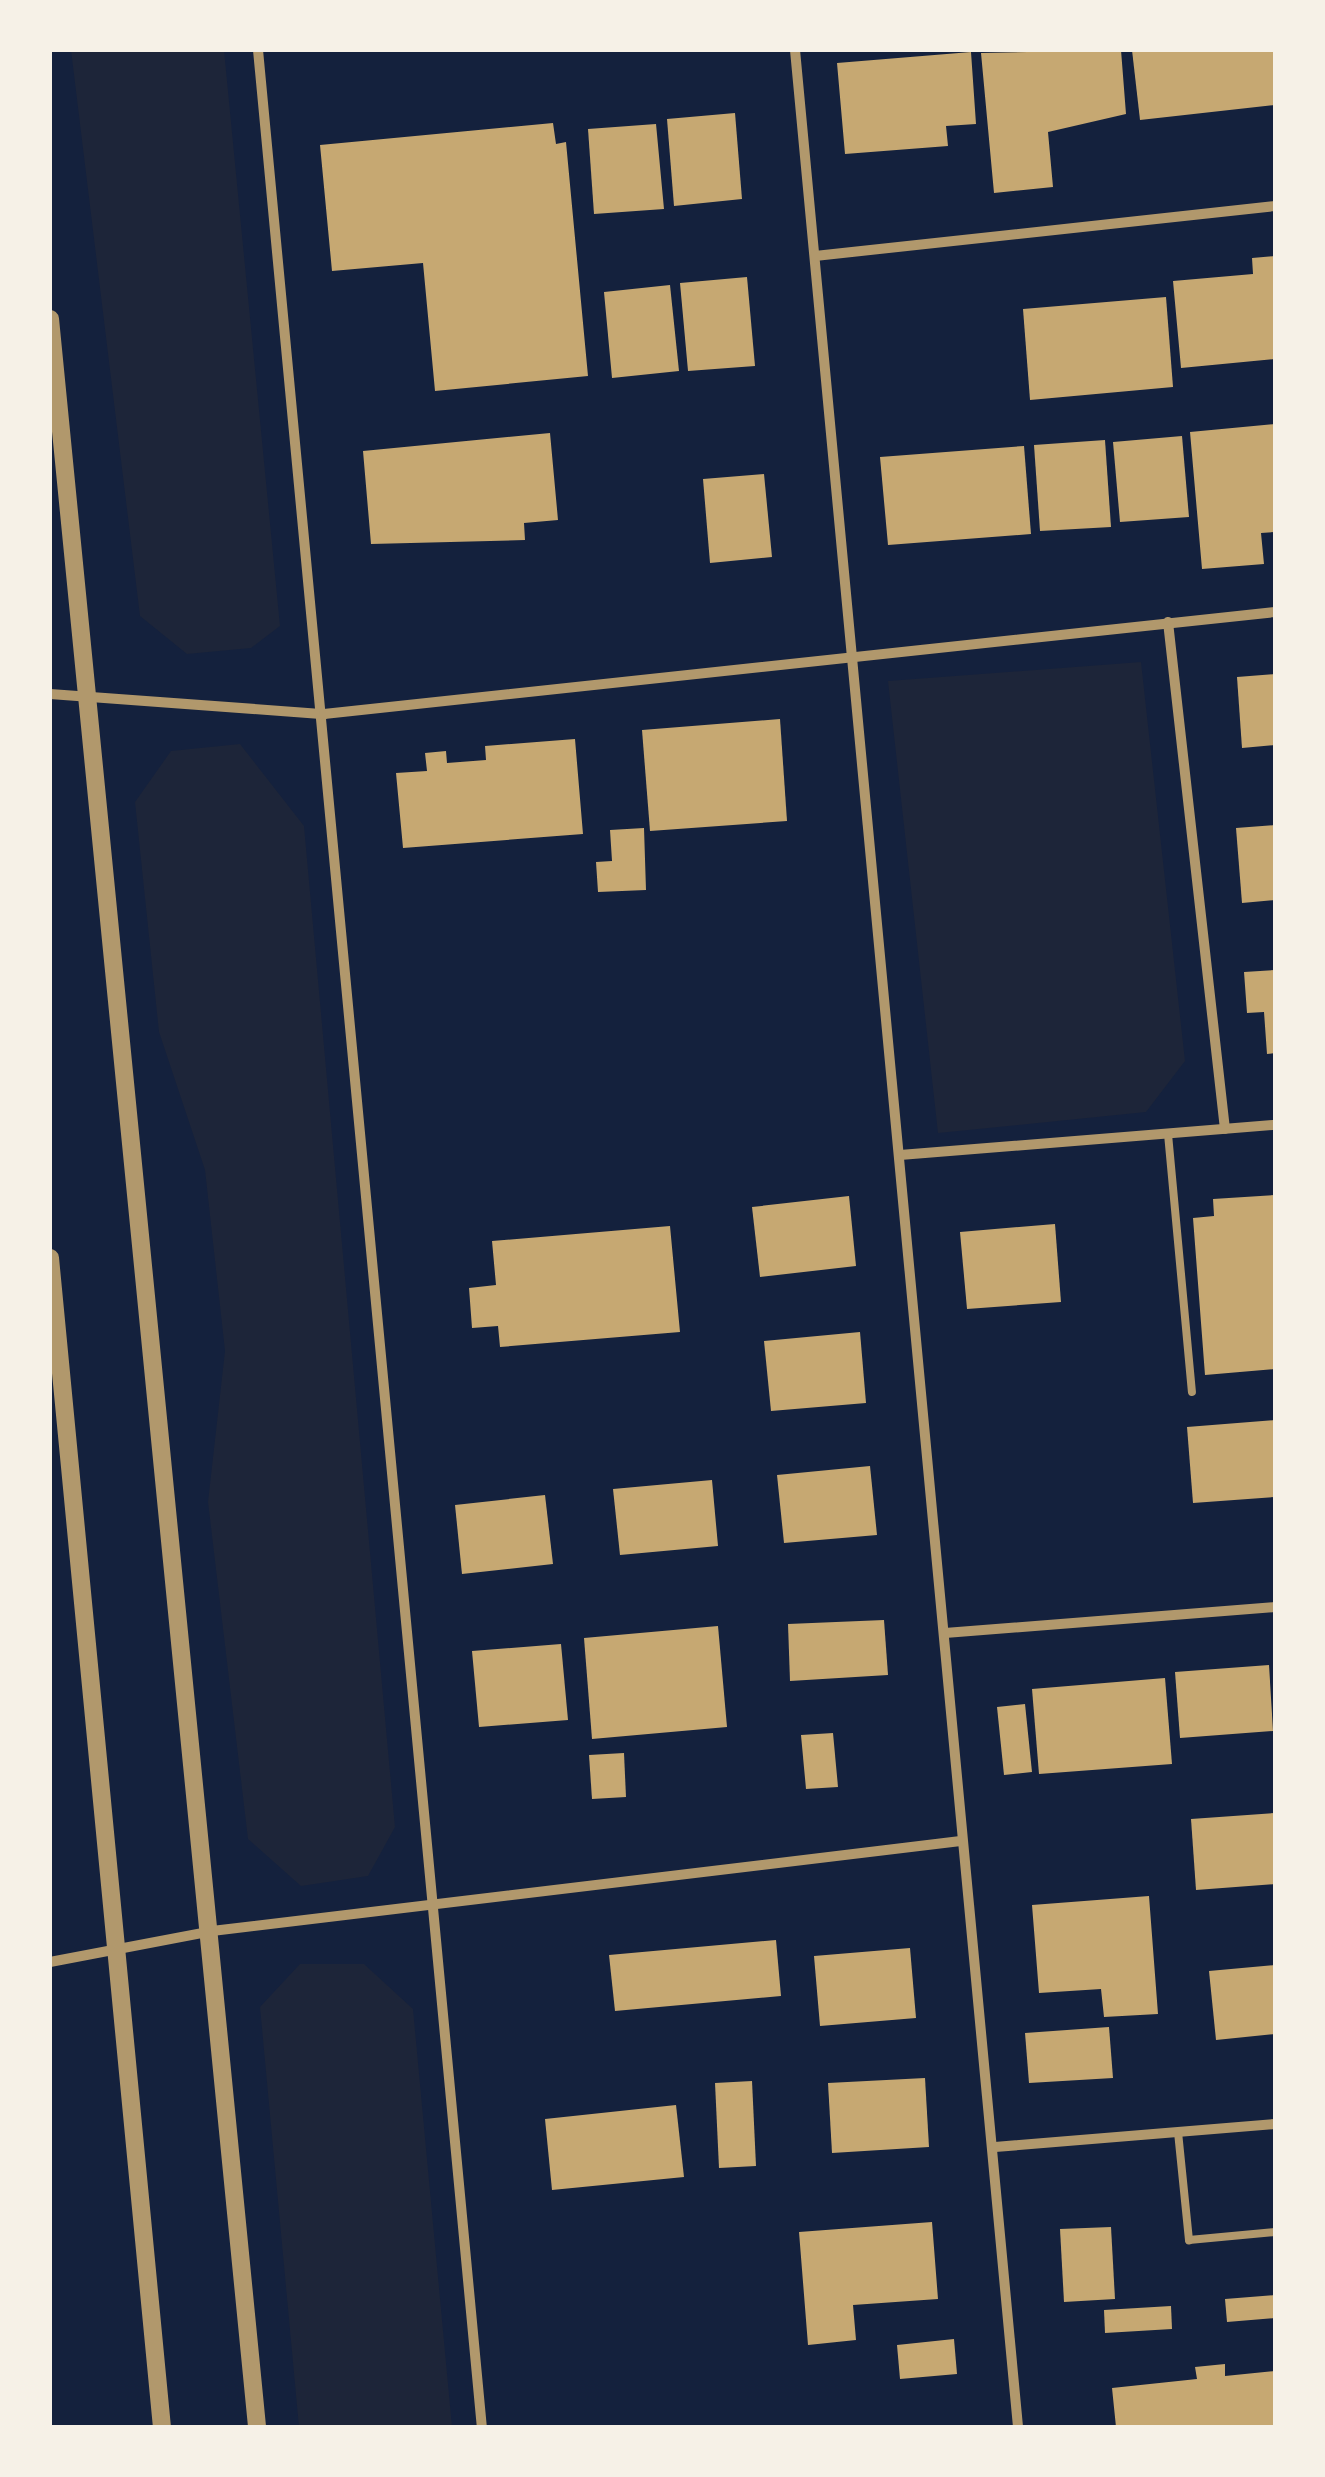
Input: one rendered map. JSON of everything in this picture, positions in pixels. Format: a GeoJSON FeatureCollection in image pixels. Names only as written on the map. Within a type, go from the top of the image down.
{"type":"FeatureCollection","features":[{"type":"Feature","properties":{"kind":"street"},"geometry":{"type":"LineString","coordinates":[[258,50],[324,714],[427,1902],[482,2427]]}},
{"type":"Feature","properties":{"kind":"street"},"geometry":{"type":"LineString","coordinates":[[795,50],[848,657],[900,1155],[1018,2427]]}},
{"type":"Feature","properties":{"kind":"street"},"geometry":{"type":"LineString","coordinates":[[815,256],[1275,206]]}},
{"type":"Feature","properties":{"kind":"street"},"geometry":{"type":"LineString","coordinates":[[50,319],[212,1931],[257,2427]]}},
{"type":"Feature","properties":{"kind":"street"},"geometry":{"type":"LineString","coordinates":[[50,694],[86,693],[324,714],[1275,612]]}},
{"type":"Feature","properties":{"kind":"street"},"geometry":{"type":"LineString","coordinates":[[1168,622],[1224,1129]]}},
{"type":"Feature","properties":{"kind":"street"},"geometry":{"type":"LineString","coordinates":[[900,1155],[1275,1125]]}},
{"type":"Feature","properties":{"kind":"street"},"geometry":{"type":"LineString","coordinates":[[50,1258],[162,2427]]}},
{"type":"Feature","properties":{"kind":"street"},"geometry":{"type":"LineString","coordinates":[[945,1633],[1275,1608]]}},
{"type":"Feature","properties":{"kind":"street"},"geometry":{"type":"LineString","coordinates":[[50,1962],[116,1956],[212,1931],[427,1902],[961,1840]]}},
{"type":"Feature","properties":{"kind":"street"},"geometry":{"type":"LineString","coordinates":[[995,2148],[1275,2124]]}},
{"type":"Feature","properties":{"kind":"lane"},"geometry":{"type":"LineString","coordinates":[[1168,1134],[1192,1392]]}},
{"type":"Feature","properties":{"kind":"lane"},"geometry":{"type":"LineString","coordinates":[[1178,2132],[1188,2240],[1275,2232]]}},
{"type":"Feature","properties":{"kind":"shaded area"},"geometry":{"type":"Polygon","coordinates":[[[71,50],[224,50],[280,626],[251,648],[187,654],[140,616],[71,50]]]}},
{"type":"Feature","properties":{"kind":"shaded area"},"geometry":{"type":"Polygon","coordinates":[[[1141,662],[1185,1061],[1146,1112],[938,1133],[888,681],[1141,662]]]}},
{"type":"Feature","properties":{"kind":"shaded area"},"geometry":{"type":"Polygon","coordinates":[[[240,744],[304,826],[395,1827],[368,1876],[301,1886],[248,1839],[208,1502],[225,1351],[205,1170],[159,1032],[135,802],[171,751],[240,744]]]}},
{"type":"Feature","properties":{"kind":"shaded area"},"geometry":{"type":"Polygon","coordinates":[[[300,1964],[364,1964],[413,2009],[452,2427],[299,2427],[260,2007],[300,1964]]]}},
{"type":"Feature","properties":{"kind":"building"},"geometry":{"type":"Polygon","coordinates":[[[1121,50],[1126,114],[1048,132],[1053,187],[994,193],[981,53],[1121,50]]]}},
{"type":"Feature","properties":{"kind":"building"},"geometry":{"type":"Polygon","coordinates":[[[1132,50],[1275,50],[1275,105],[1140,120],[1132,50]]]}},
{"type":"Feature","properties":{"kind":"building"},"geometry":{"type":"Polygon","coordinates":[[[971,52],[976,124],[946,126],[948,146],[845,154],[837,63],[971,52]]]}},
{"type":"Feature","properties":{"kind":"building"},"geometry":{"type":"Polygon","coordinates":[[[735,113],[742,199],[674,206],[667,119],[735,113]]]}},
{"type":"Feature","properties":{"kind":"building"},"geometry":{"type":"Polygon","coordinates":[[[553,123],[556,144],[566,142],[588,376],[435,391],[423,263],[332,271],[320,145],[553,123]]]}},
{"type":"Feature","properties":{"kind":"building"},"geometry":{"type":"Polygon","coordinates":[[[656,124],[664,209],[594,214],[588,129],[656,124]]]}},
{"type":"Feature","properties":{"kind":"building"},"geometry":{"type":"Polygon","coordinates":[[[1275,256],[1275,359],[1181,368],[1173,281],[1253,274],[1252,258],[1275,256]]]}},
{"type":"Feature","properties":{"kind":"building"},"geometry":{"type":"Polygon","coordinates":[[[747,277],[755,366],[688,371],[680,283],[747,277]]]}},
{"type":"Feature","properties":{"kind":"building"},"geometry":{"type":"Polygon","coordinates":[[[670,285],[679,371],[612,378],[604,292],[670,285]]]}},
{"type":"Feature","properties":{"kind":"building"},"geometry":{"type":"Polygon","coordinates":[[[1166,297],[1173,387],[1030,400],[1023,309],[1166,297]]]}},
{"type":"Feature","properties":{"kind":"building"},"geometry":{"type":"Polygon","coordinates":[[[1275,424],[1275,532],[1261,533],[1264,564],[1202,569],[1190,432],[1275,424]]]}},
{"type":"Feature","properties":{"kind":"building"},"geometry":{"type":"Polygon","coordinates":[[[550,433],[558,520],[524,523],[525,540],[371,544],[363,451],[550,433]]]}},
{"type":"Feature","properties":{"kind":"building"},"geometry":{"type":"Polygon","coordinates":[[[1182,436],[1189,517],[1120,522],[1113,442],[1182,436]]]}},
{"type":"Feature","properties":{"kind":"building"},"geometry":{"type":"Polygon","coordinates":[[[1105,440],[1111,527],[1040,531],[1034,445],[1105,440]]]}},
{"type":"Feature","properties":{"kind":"building"},"geometry":{"type":"Polygon","coordinates":[[[1024,446],[1031,534],[888,545],[880,457],[1024,446]]]}},
{"type":"Feature","properties":{"kind":"building"},"geometry":{"type":"Polygon","coordinates":[[[764,474],[772,557],[710,563],[703,479],[764,474]]]}},
{"type":"Feature","properties":{"kind":"building"},"geometry":{"type":"Polygon","coordinates":[[[1275,674],[1275,745],[1242,748],[1237,677],[1275,674]]]}},
{"type":"Feature","properties":{"kind":"building"},"geometry":{"type":"Polygon","coordinates":[[[780,719],[787,821],[650,831],[642,730],[780,719]]]}},
{"type":"Feature","properties":{"kind":"building"},"geometry":{"type":"Polygon","coordinates":[[[575,739],[583,834],[403,848],[396,773],[427,771],[425,753],[446,751],[447,763],[486,760],[485,746],[575,739]]]}},
{"type":"Feature","properties":{"kind":"building"},"geometry":{"type":"Polygon","coordinates":[[[1275,825],[1275,900],[1242,903],[1236,828],[1275,825]]]}},
{"type":"Feature","properties":{"kind":"building"},"geometry":{"type":"Polygon","coordinates":[[[644,828],[646,890],[598,892],[596,862],[612,861],[610,830],[644,828]]]}},
{"type":"Feature","properties":{"kind":"building"},"geometry":{"type":"Polygon","coordinates":[[[1275,970],[1275,1053],[1267,1054],[1264,1012],[1247,1013],[1244,972],[1275,970]]]}},
{"type":"Feature","properties":{"kind":"building"},"geometry":{"type":"Polygon","coordinates":[[[1275,1195],[1275,1369],[1205,1375],[1193,1218],[1214,1216],[1213,1199],[1275,1195]]]}},
{"type":"Feature","properties":{"kind":"building"},"geometry":{"type":"Polygon","coordinates":[[[849,1196],[856,1266],[760,1277],[752,1207],[849,1196]]]}},
{"type":"Feature","properties":{"kind":"building"},"geometry":{"type":"Polygon","coordinates":[[[1055,1224],[1061,1302],[967,1309],[960,1232],[1055,1224]]]}},
{"type":"Feature","properties":{"kind":"building"},"geometry":{"type":"Polygon","coordinates":[[[670,1226],[680,1332],[500,1347],[498,1326],[472,1328],[469,1288],[496,1285],[492,1241],[670,1226]]]}},
{"type":"Feature","properties":{"kind":"building"},"geometry":{"type":"Polygon","coordinates":[[[860,1332],[866,1403],[771,1411],[764,1341],[860,1332]]]}},
{"type":"Feature","properties":{"kind":"building"},"geometry":{"type":"Polygon","coordinates":[[[1275,1420],[1275,1497],[1193,1503],[1187,1427],[1275,1420]]]}},
{"type":"Feature","properties":{"kind":"building"},"geometry":{"type":"Polygon","coordinates":[[[870,1466],[877,1535],[784,1543],[777,1475],[870,1466]]]}},
{"type":"Feature","properties":{"kind":"building"},"geometry":{"type":"Polygon","coordinates":[[[712,1480],[718,1546],[620,1555],[613,1489],[712,1480]]]}},
{"type":"Feature","properties":{"kind":"building"},"geometry":{"type":"Polygon","coordinates":[[[545,1495],[553,1564],[462,1574],[455,1505],[545,1495]]]}},
{"type":"Feature","properties":{"kind":"building"},"geometry":{"type":"Polygon","coordinates":[[[884,1620],[888,1675],[790,1681],[788,1624],[884,1620]]]}},
{"type":"Feature","properties":{"kind":"building"},"geometry":{"type":"Polygon","coordinates":[[[718,1626],[727,1727],[592,1739],[584,1638],[718,1626]]]}},
{"type":"Feature","properties":{"kind":"building"},"geometry":{"type":"Polygon","coordinates":[[[561,1644],[568,1720],[479,1727],[472,1651],[561,1644]]]}},
{"type":"Feature","properties":{"kind":"building"},"geometry":{"type":"Polygon","coordinates":[[[1269,1665],[1273,1731],[1180,1738],[1175,1672],[1269,1665]]]}},
{"type":"Feature","properties":{"kind":"building"},"geometry":{"type":"Polygon","coordinates":[[[1165,1678],[1172,1764],[1039,1774],[1032,1689],[1165,1678]]]}},
{"type":"Feature","properties":{"kind":"building"},"geometry":{"type":"Polygon","coordinates":[[[1025,1704],[1032,1772],[1004,1775],[997,1707],[1025,1704]]]}},
{"type":"Feature","properties":{"kind":"building"},"geometry":{"type":"Polygon","coordinates":[[[833,1733],[838,1787],[806,1789],[801,1735],[833,1733]]]}},
{"type":"Feature","properties":{"kind":"building"},"geometry":{"type":"Polygon","coordinates":[[[624,1753],[626,1797],[592,1799],[589,1755],[624,1753]]]}},
{"type":"Feature","properties":{"kind":"building"},"geometry":{"type":"Polygon","coordinates":[[[1275,1813],[1275,1884],[1196,1890],[1191,1819],[1275,1813]]]}},
{"type":"Feature","properties":{"kind":"building"},"geometry":{"type":"Polygon","coordinates":[[[1149,1896],[1158,2014],[1104,2017],[1101,1989],[1039,1993],[1032,1905],[1149,1896]]]}},
{"type":"Feature","properties":{"kind":"building"},"geometry":{"type":"Polygon","coordinates":[[[776,1940],[781,1996],[615,2011],[609,1955],[776,1940]]]}},
{"type":"Feature","properties":{"kind":"building"},"geometry":{"type":"Polygon","coordinates":[[[910,1948],[916,2018],[820,2026],[814,1956],[910,1948]]]}},
{"type":"Feature","properties":{"kind":"building"},"geometry":{"type":"Polygon","coordinates":[[[1275,1965],[1275,2034],[1216,2040],[1209,1971],[1275,1965]]]}},
{"type":"Feature","properties":{"kind":"building"},"geometry":{"type":"Polygon","coordinates":[[[1109,2027],[1113,2078],[1029,2083],[1025,2033],[1109,2027]]]}},
{"type":"Feature","properties":{"kind":"building"},"geometry":{"type":"Polygon","coordinates":[[[925,2078],[929,2147],[832,2153],[828,2083],[925,2078]]]}},
{"type":"Feature","properties":{"kind":"building"},"geometry":{"type":"Polygon","coordinates":[[[752,2081],[756,2166],[719,2168],[715,2083],[752,2081]]]}},
{"type":"Feature","properties":{"kind":"building"},"geometry":{"type":"Polygon","coordinates":[[[676,2105],[684,2177],[552,2190],[545,2119],[676,2105]]]}},
{"type":"Feature","properties":{"kind":"building"},"geometry":{"type":"Polygon","coordinates":[[[932,2222],[938,2299],[853,2305],[856,2340],[808,2345],[799,2232],[932,2222]]]}},
{"type":"Feature","properties":{"kind":"building"},"geometry":{"type":"Polygon","coordinates":[[[1111,2227],[1115,2299],[1064,2302],[1060,2229],[1111,2227]]]}},
{"type":"Feature","properties":{"kind":"building"},"geometry":{"type":"Polygon","coordinates":[[[1275,2295],[1275,2318],[1227,2322],[1225,2299],[1275,2295]]]}},
{"type":"Feature","properties":{"kind":"building"},"geometry":{"type":"Polygon","coordinates":[[[1171,2306],[1172,2329],[1105,2333],[1104,2310],[1171,2306]]]}},
{"type":"Feature","properties":{"kind":"building"},"geometry":{"type":"Polygon","coordinates":[[[954,2339],[957,2374],[900,2379],[897,2345],[954,2339]]]}},
{"type":"Feature","properties":{"kind":"building"},"geometry":{"type":"Polygon","coordinates":[[[1225,2364],[1225,2376],[1275,2371],[1275,2427],[1116,2427],[1112,2388],[1197,2379],[1195,2367],[1225,2364]]]}}]}
